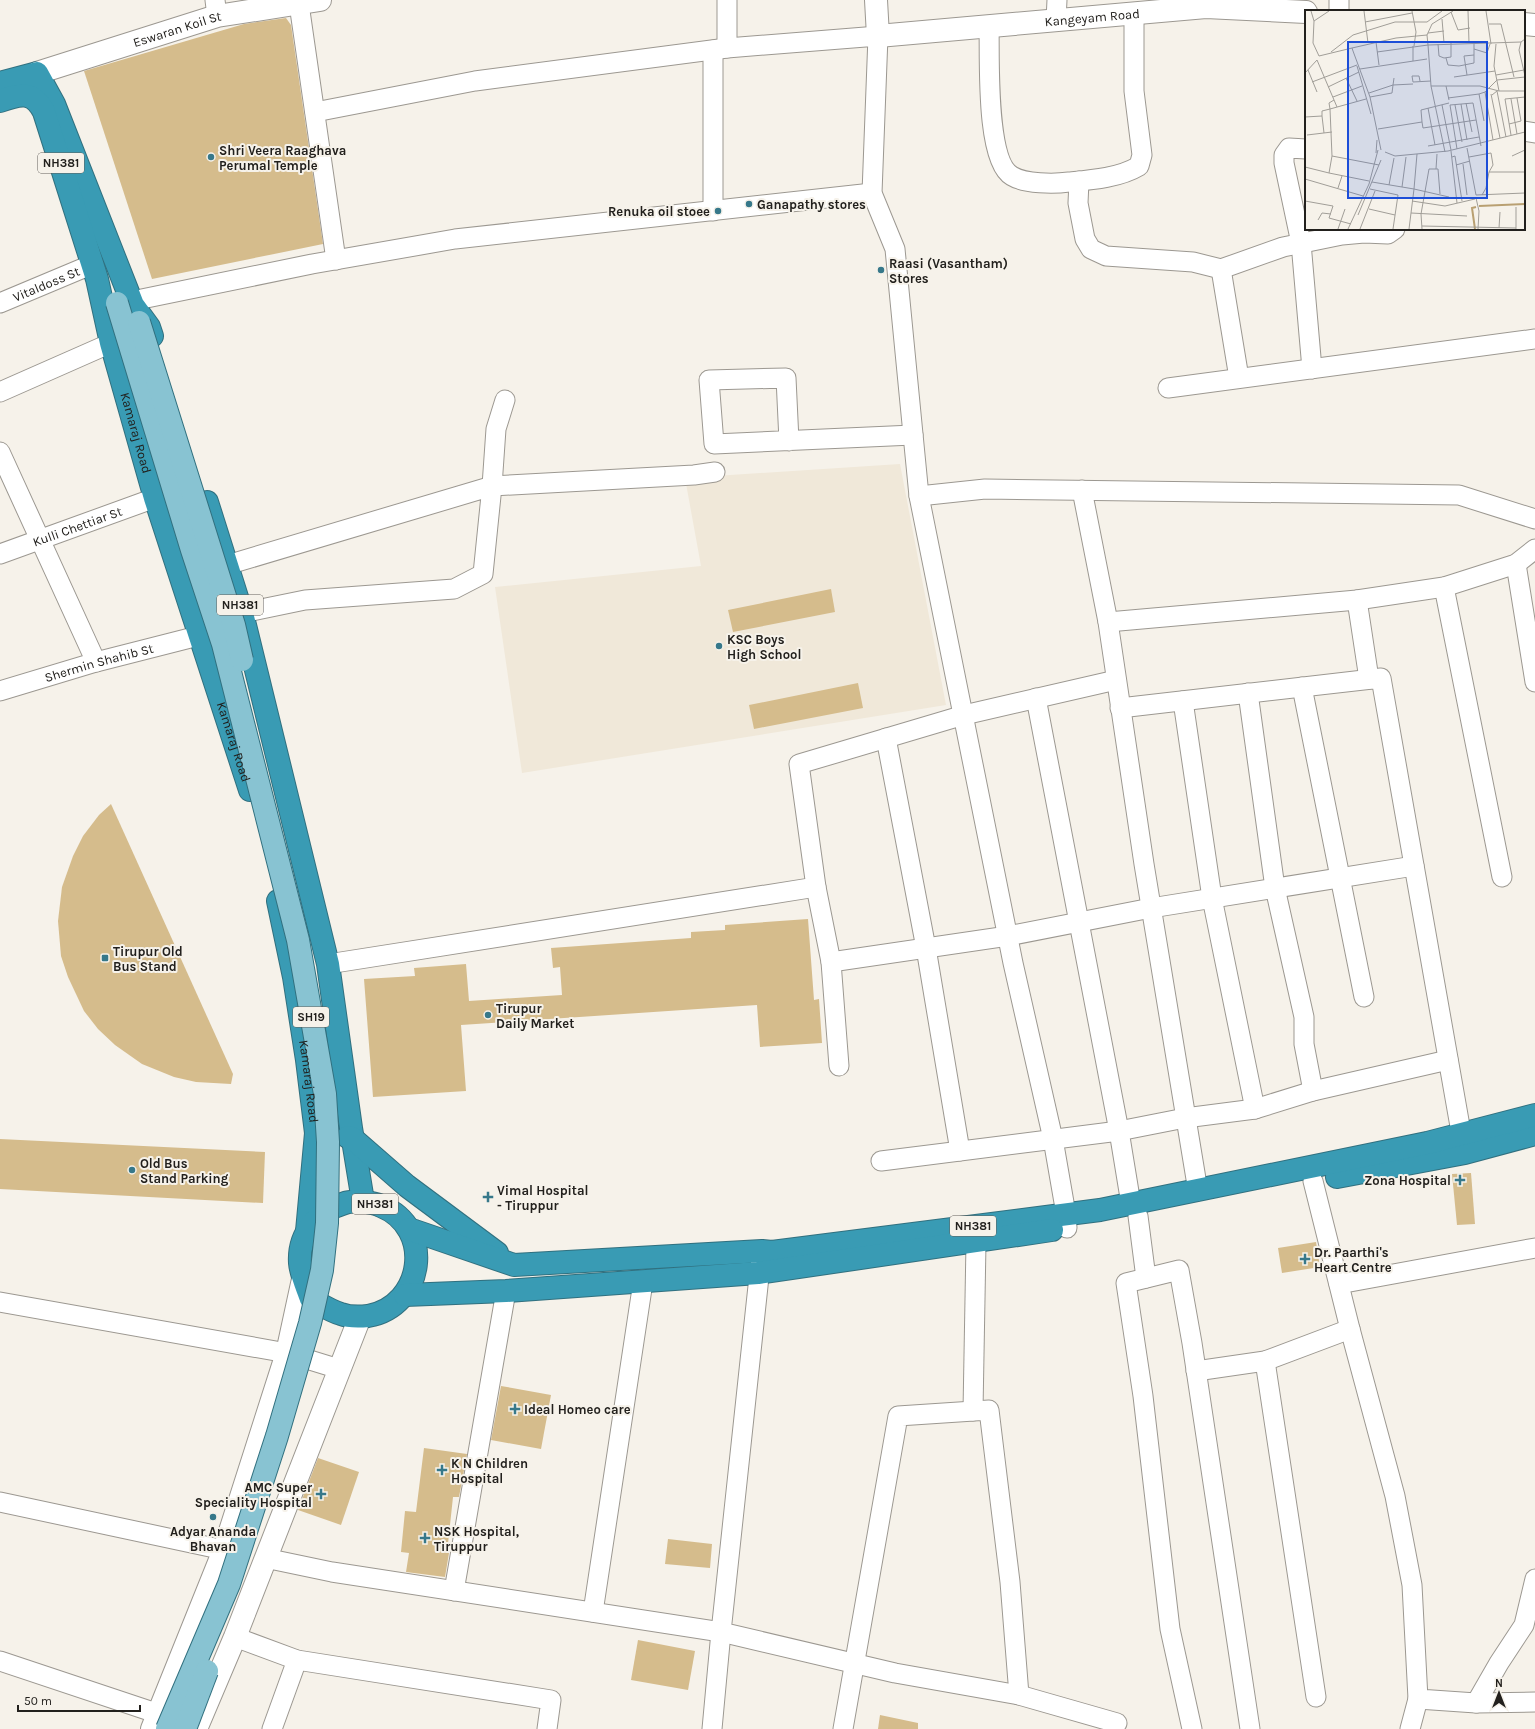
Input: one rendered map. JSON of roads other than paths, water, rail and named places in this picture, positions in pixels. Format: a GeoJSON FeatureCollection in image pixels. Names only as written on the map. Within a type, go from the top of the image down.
{"type":"FeatureCollection","features":[{"type":"Feature","properties":{"kind":"highway"},"geometry":{"type":"LineString","coordinates":[[0,83],[37,73]]}},
{"type":"Feature","properties":{"kind":"highway","name":"NH381"},"geometry":{"type":"LineString","coordinates":[[37,73],[54,104],[124,302],[150,327],[242,613],[328,964],[352,1138],[363,1201]]}},
{"type":"Feature","properties":{"kind":"highway","name":"NH381"},"geometry":{"type":"LineString","coordinates":[[0,101],[19,95],[29,96],[39,101],[44,112],[93,264]]}},
{"type":"Feature","properties":{"kind":"highway","name":"Kamaraj Road"},"geometry":{"type":"LineString","coordinates":[[93,264],[111,343],[154,498],[198,636],[244,769],[274,878],[294,977],[307,1060],[316,1133],[307,1231]]}},
{"type":"Feature","properties":{"kind":"highway","name":"NH381"},"geometry":{"type":"LineString","coordinates":[[409,1229],[514,1265],[762,1251],[772,1252],[1067,1221],[1313,1181],[1463,1144],[1535,1115]]}},
{"type":"Feature","properties":{"kind":"highway"},"geometry":{"type":"LineString","coordinates":[[316,1133],[332,1134],[352,1138],[407,1186],[514,1265]]}},
{"type":"Feature","properties":{"kind":"highway","name":"NH381"},"geometry":{"type":"LineString","coordinates":[[1134,1210],[1198,1191],[1463,1144],[1535,1134]]}},
{"type":"Feature","properties":{"kind":"highway","name":"NH381"},"geometry":{"type":"LineString","coordinates":[[363,1201],[381,1206],[397,1215],[409,1229],[415,1245],[417,1262],[413,1280],[405,1295],[392,1307],[377,1314],[360,1317],[341,1315],[311,1298],[303,1279],[300,1263],[301,1252],[307,1231],[318,1218],[331,1208],[346,1202],[363,1201]]}},
{"type":"Feature","properties":{"kind":"highway","name":"NH381"},"geometry":{"type":"LineString","coordinates":[[405,1295],[506,1291],[758,1274],[976,1243],[1067,1221]]}},
{"type":"Feature","properties":{"kind":"main road","name":"SH19"},"geometry":{"type":"LineString","coordinates":[[124,302],[192,550],[223,644],[298,940],[325,1094],[328,1142],[327,1223],[322,1270],[310,1323],[277,1436],[229,1584],[159,1724]]}},
{"type":"Feature","properties":{"kind":"main road","name":"SH19"},"geometry":{"type":"LineString","coordinates":[[139,322],[234,625],[266,755],[308,932],[337,1094],[343,1156],[341,1220],[335,1272],[323,1329],[246,1568],[185,1729]]}},
{"type":"Feature","properties":{"kind":"street","name":"Eswaran Koil St"},"geometry":{"type":"LineString","coordinates":[[37,73],[216,8],[299,4],[320,0]]}},
{"type":"Feature","properties":{"kind":"street"},"geometry":{"type":"LineString","coordinates":[[714,211],[720,49],[727,0]]}},
{"type":"Feature","properties":{"kind":"street"},"geometry":{"type":"LineString","coordinates":[[876,0],[878,36],[872,193],[895,249],[919,496],[1008,936],[1053,1139],[1067,1221]]}},
{"type":"Feature","properties":{"kind":"street"},"geometry":{"type":"LineString","coordinates":[[299,4],[336,260]]}},
{"type":"Feature","properties":{"kind":"street","name":"Kangeyam Road"},"geometry":{"type":"LineString","coordinates":[[878,36],[989,26],[1057,10],[1134,13],[1206,6],[1305,12]]}},
{"type":"Feature","properties":{"kind":"street"},"geometry":{"type":"LineString","coordinates":[[989,26],[992,126],[1003,166],[1011,176],[1025,180],[1057,183],[1129,173],[1139,166],[1142,155],[1134,91],[1134,13]]}},
{"type":"Feature","properties":{"kind":"street"},"geometry":{"type":"LineString","coordinates":[[1525,24],[1535,25]]}},
{"type":"Feature","properties":{"kind":"street"},"geometry":{"type":"LineString","coordinates":[[315,112],[475,81],[720,49],[878,36]]}},
{"type":"Feature","properties":{"kind":"street"},"geometry":{"type":"LineString","coordinates":[[1525,131],[1535,133]]}},
{"type":"Feature","properties":{"kind":"street"},"geometry":{"type":"LineString","coordinates":[[1305,149],[1289,148],[1284,155],[1284,164],[1301,243],[1312,369]]}},
{"type":"Feature","properties":{"kind":"street"},"geometry":{"type":"LineString","coordinates":[[1079,181],[1078,203],[1080,221],[1085,240],[1091,249],[1106,256],[1193,262],[1221,269],[1283,247],[1342,235],[1364,233],[1388,234],[1394,230]]}},
{"type":"Feature","properties":{"kind":"street"},"geometry":{"type":"LineString","coordinates":[[124,302],[336,260],[455,239],[872,193]]}},
{"type":"Feature","properties":{"kind":"street","name":"Vitaldoss St"},"geometry":{"type":"LineString","coordinates":[[0,302],[93,264]]}},
{"type":"Feature","properties":{"kind":"street"},"geometry":{"type":"LineString","coordinates":[[1221,269],[1239,378]]}},
{"type":"Feature","properties":{"kind":"street"},"geometry":{"type":"LineString","coordinates":[[1168,388],[1535,339]]}},
{"type":"Feature","properties":{"kind":"street"},"geometry":{"type":"LineString","coordinates":[[0,392],[111,343]]}},
{"type":"Feature","properties":{"kind":"street"},"geometry":{"type":"LineString","coordinates":[[789,441],[786,378],[709,380],[714,444],[789,441],[913,435]]}},
{"type":"Feature","properties":{"kind":"street"},"geometry":{"type":"LineString","coordinates":[[242,613],[305,600],[454,589],[483,574],[496,429],[505,400]]}},
{"type":"Feature","properties":{"kind":"street"},"geometry":{"type":"LineString","coordinates":[[0,452],[96,662]]}},
{"type":"Feature","properties":{"kind":"street"},"geometry":{"type":"LineString","coordinates":[[227,565],[492,486],[694,475],[715,472]]}},
{"type":"Feature","properties":{"kind":"street"},"geometry":{"type":"LineString","coordinates":[[919,496],[985,489],[1459,495],[1535,519]]}},
{"type":"Feature","properties":{"kind":"street"},"geometry":{"type":"LineString","coordinates":[[1082,490],[1108,622],[1151,908],[1198,1191]]}},
{"type":"Feature","properties":{"kind":"street","name":"Kulli Chettiar St"},"geometry":{"type":"LineString","coordinates":[[0,554],[154,498]]}},
{"type":"Feature","properties":{"kind":"street"},"geometry":{"type":"LineString","coordinates":[[1108,622],[1357,600],[1444,587],[1516,564],[1535,549]]}},
{"type":"Feature","properties":{"kind":"street"},"geometry":{"type":"LineString","coordinates":[[1516,564],[1535,682]]}},
{"type":"Feature","properties":{"kind":"street"},"geometry":{"type":"LineString","coordinates":[[1444,587],[1502,877]]}},
{"type":"Feature","properties":{"kind":"street"},"geometry":{"type":"LineString","coordinates":[[1357,600],[1369,679]]}},
{"type":"Feature","properties":{"kind":"street","name":"Shermin Shahib St"},"geometry":{"type":"LineString","coordinates":[[0,691],[96,662],[198,636]]}},
{"type":"Feature","properties":{"kind":"street"},"geometry":{"type":"LineString","coordinates":[[1120,708],[1381,678],[1463,1144]]}},
{"type":"Feature","properties":{"kind":"street"},"geometry":{"type":"LineString","coordinates":[[839,1066],[831,962],[816,887],[799,764],[964,715],[1116,680]]}},
{"type":"Feature","properties":{"kind":"street"},"geometry":{"type":"LineString","coordinates":[[1302,687],[1364,997]]}},
{"type":"Feature","properties":{"kind":"street"},"geometry":{"type":"LineString","coordinates":[[1248,693],[1275,888],[1304,1017],[1304,1044],[1313,1091]]}},
{"type":"Feature","properties":{"kind":"street"},"geometry":{"type":"LineString","coordinates":[[1036,698],[1146,1278]]}},
{"type":"Feature","properties":{"kind":"street"},"geometry":{"type":"LineString","coordinates":[[1183,700],[1212,898],[1255,1109]]}},
{"type":"Feature","properties":{"kind":"street"},"geometry":{"type":"LineString","coordinates":[[886,738],[926,948],[960,1151]]}},
{"type":"Feature","properties":{"kind":"street"},"geometry":{"type":"LineString","coordinates":[[831,962],[1008,936],[1151,908],[1414,866]]}},
{"type":"Feature","properties":{"kind":"street"},"geometry":{"type":"LineString","coordinates":[[328,964],[816,887]]}},
{"type":"Feature","properties":{"kind":"street"},"geometry":{"type":"LineString","coordinates":[[881,1161],[1118,1131],[1185,1118],[1255,1109],[1313,1091],[1448,1060]]}},
{"type":"Feature","properties":{"kind":"street"},"geometry":{"type":"LineString","coordinates":[[1313,1181],[1350,1329],[1395,1496],[1412,1585],[1418,1699],[1410,1729]]}},
{"type":"Feature","properties":{"kind":"street"},"geometry":{"type":"LineString","coordinates":[[973,1411],[976,1243]]}},
{"type":"Feature","properties":{"kind":"street"},"geometry":{"type":"LineString","coordinates":[[1339,1284],[1535,1248]]}},
{"type":"Feature","properties":{"kind":"street"},"geometry":{"type":"LineString","coordinates":[[712,1729],[758,1274],[762,1251]]}},
{"type":"Feature","properties":{"kind":"street"},"geometry":{"type":"LineString","coordinates":[[1192,1729],[1170,1629],[1143,1396],[1126,1283],[1179,1270],[1196,1370],[1250,1729]]}},
{"type":"Feature","properties":{"kind":"street"},"geometry":{"type":"LineString","coordinates":[[0,1661],[159,1724],[224,1550],[287,1353],[303,1279]]}},
{"type":"Feature","properties":{"kind":"street"},"geometry":{"type":"LineString","coordinates":[[593,1612],[643,1282]]}},
{"type":"Feature","properties":{"kind":"street"},"geometry":{"type":"LineString","coordinates":[[454,1591],[506,1291]]}},
{"type":"Feature","properties":{"kind":"street"},"geometry":{"type":"LineString","coordinates":[[0,1302],[287,1353],[339,1369]]}},
{"type":"Feature","properties":{"kind":"street"},"geometry":{"type":"LineString","coordinates":[[196,1729],[235,1638],[360,1317]]}},
{"type":"Feature","properties":{"kind":"street"},"geometry":{"type":"LineString","coordinates":[[1196,1370],[1265,1361],[1350,1329]]}},
{"type":"Feature","properties":{"kind":"street"},"geometry":{"type":"LineString","coordinates":[[1265,1361],[1316,1697]]}},
{"type":"Feature","properties":{"kind":"street"},"geometry":{"type":"LineString","coordinates":[[843,1729],[898,1416],[989,1410],[1010,1582],[1019,1695]]}},
{"type":"Feature","properties":{"kind":"street"},"geometry":{"type":"LineString","coordinates":[[0,1502],[224,1550]]}},
{"type":"Feature","properties":{"kind":"street"},"geometry":{"type":"LineString","coordinates":[[265,1558],[332,1572],[721,1632],[895,1673],[1019,1695],[1117,1723]]}},
{"type":"Feature","properties":{"kind":"street"},"geometry":{"type":"LineString","coordinates":[[1476,1703],[1499,1663],[1524,1625],[1535,1580]]}},
{"type":"Feature","properties":{"kind":"street"},"geometry":{"type":"LineString","coordinates":[[235,1638],[297,1660],[551,1700],[547,1729]]}},
{"type":"Feature","properties":{"kind":"street"},"geometry":{"type":"LineString","coordinates":[[272,1729],[297,1660]]}},
{"type":"Feature","properties":{"kind":"street"},"geometry":{"type":"LineString","coordinates":[[1418,1699],[1476,1703],[1535,1702]]}},
{"type":"Feature","properties":{"kind":"place","name":"Shri Veera Raaghava Perumal Temple"},"geometry":{"type":"Point","coordinates":[211,157]}},
{"type":"Feature","properties":{"kind":"place","name":"Ganapathy stores"},"geometry":{"type":"Point","coordinates":[749,204]}},
{"type":"Feature","properties":{"kind":"place","name":"Renuka oil stoee"},"geometry":{"type":"Point","coordinates":[718,211]}},
{"type":"Feature","properties":{"kind":"place","name":"Raasi (Vasantham) Stores"},"geometry":{"type":"Point","coordinates":[881,270]}},
{"type":"Feature","properties":{"kind":"place","name":"KSC Boys High School"},"geometry":{"type":"Point","coordinates":[719,646]}},
{"type":"Feature","properties":{"kind":"place","name":"Tirupur Old Bus Stand"},"geometry":{"type":"Point","coordinates":[105,958]}},
{"type":"Feature","properties":{"kind":"place","name":"Tirupur Daily Market"},"geometry":{"type":"Point","coordinates":[488,1015]}},
{"type":"Feature","properties":{"kind":"place","name":"Old Bus Stand Parking"},"geometry":{"type":"Point","coordinates":[132,1170]}},
{"type":"Feature","properties":{"kind":"place","name":"Zona Hospital"},"geometry":{"type":"Point","coordinates":[1460,1180]}},
{"type":"Feature","properties":{"kind":"place","name":"Vimal Hospital - Tiruppur"},"geometry":{"type":"Point","coordinates":[488,1197]}},
{"type":"Feature","properties":{"kind":"place","name":"Dr. Paarthi's Heart Centre"},"geometry":{"type":"Point","coordinates":[1305,1259]}},
{"type":"Feature","properties":{"kind":"place","name":"Ideal Homeo care"},"geometry":{"type":"Point","coordinates":[515,1409]}},
{"type":"Feature","properties":{"kind":"place","name":"K N Children Hospital"},"geometry":{"type":"Point","coordinates":[442,1470]}},
{"type":"Feature","properties":{"kind":"place","name":"AMC Super Speciality Hospital"},"geometry":{"type":"Point","coordinates":[321,1494]}},
{"type":"Feature","properties":{"kind":"place","name":"Adyar Ananda Bhavan"},"geometry":{"type":"Point","coordinates":[213,1517]}},
{"type":"Feature","properties":{"kind":"place","name":"NSK Hospital, Tiruppur"},"geometry":{"type":"Point","coordinates":[425,1538]}}]}
